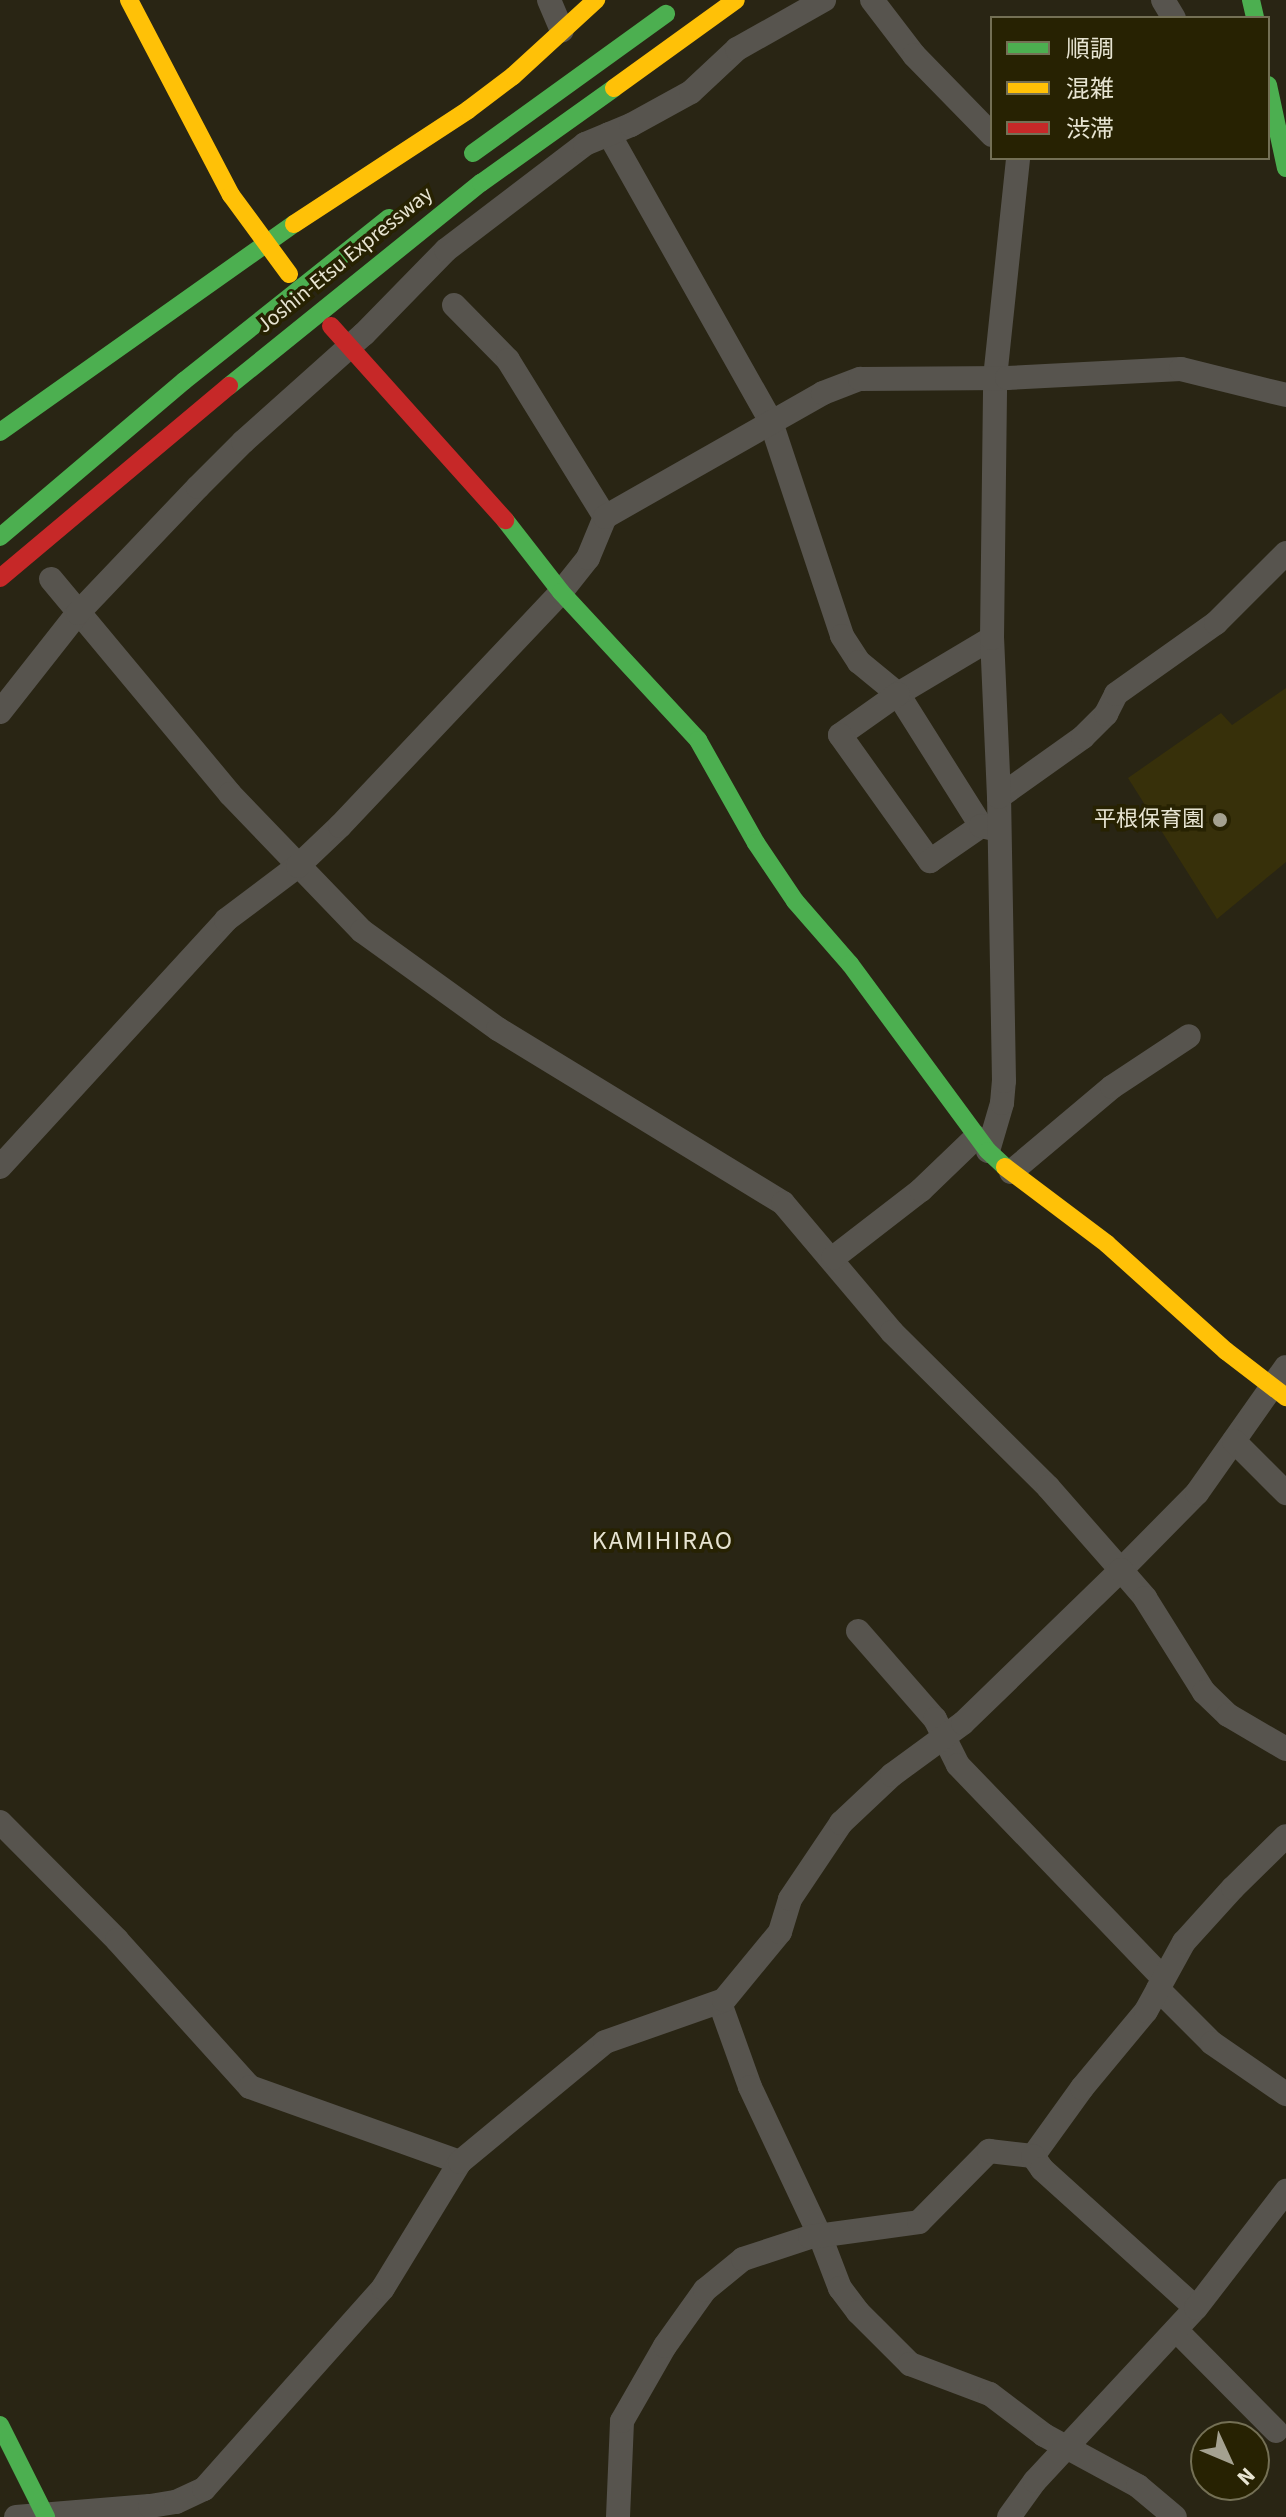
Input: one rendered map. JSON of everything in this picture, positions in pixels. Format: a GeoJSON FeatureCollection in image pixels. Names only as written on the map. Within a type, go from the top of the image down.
{"type":"FeatureCollection","features":[{"type":"Feature","properties":{"kind":"main road"},"geometry":{"type":"LineString","coordinates":[[129,0],[231,195],[289,274]]}},
{"type":"Feature","properties":{"kind":"main road"},"geometry":{"type":"LineString","coordinates":[[0,432],[266,243],[468,110],[596,0]]}},
{"type":"Feature","properties":{"kind":"main road"},"geometry":{"type":"LineString","coordinates":[[460,162],[686,0]]}},
{"type":"Feature","properties":{"kind":"main road","name":"Joshin-Etsu Expressway"},"geometry":{"type":"LineString","coordinates":[[0,578],[343,291],[528,148],[736,0]]}},
{"type":"Feature","properties":{"kind":"main road"},"geometry":{"type":"LineString","coordinates":[[1271,119],[1286,168]]}},
{"type":"Feature","properties":{"kind":"main road","name":"Joshin-Etsu Expressway"},"geometry":{"type":"LineString","coordinates":[[0,537],[184,381],[400,209]]}},
{"type":"Feature","properties":{"kind":"main road"},"geometry":{"type":"LineString","coordinates":[[331,326],[346,347],[497,510],[561,592],[698,740],[756,843],[795,901],[850,964],[982,1144],[1011,1172],[1107,1244],[1278,1392]]}},
{"type":"Feature","properties":{"kind":"main road"},"geometry":{"type":"LineString","coordinates":[[0,2425],[44,2515]]}},
{"type":"Feature","properties":{"kind":"street"},"geometry":{"type":"LineString","coordinates":[[549,0],[562,30]]}},
{"type":"Feature","properties":{"kind":"street"},"geometry":{"type":"LineString","coordinates":[[0,712],[78,613],[243,442],[364,334],[446,250],[585,144],[691,92],[737,49],[824,0]]}},
{"type":"Feature","properties":{"kind":"street"},"geometry":{"type":"LineString","coordinates":[[872,0],[914,55],[990,133]]}},
{"type":"Feature","properties":{"kind":"street"},"geometry":{"type":"LineString","coordinates":[[609,134],[771,422],[842,636],[859,662],[898,694],[990,828]]}},
{"type":"Feature","properties":{"kind":"street"},"geometry":{"type":"LineString","coordinates":[[833,1258],[982,1144],[1002,1103],[1004,1081],[990,828],[999,797],[992,638],[995,378],[1018,160]]}},
{"type":"Feature","properties":{"kind":"street"},"geometry":{"type":"LineString","coordinates":[[454,305],[508,360],[605,517]]}},
{"type":"Feature","properties":{"kind":"street"},"geometry":{"type":"LineString","coordinates":[[0,1167],[226,920],[298,866],[340,826],[561,592],[588,558],[605,517],[823,393],[860,379],[995,378],[1181,369],[1286,395]]}},
{"type":"Feature","properties":{"kind":"street"},"geometry":{"type":"LineString","coordinates":[[999,797],[1083,737],[1106,714],[1116,694],[1216,623],[1286,553]]}},
{"type":"Feature","properties":{"kind":"street"},"geometry":{"type":"LineString","coordinates":[[51,579],[230,794],[362,931],[430,983],[498,1029],[783,1203],[833,1258],[892,1332],[1048,1487],[1121,1570],[1145,1598],[1204,1692],[1228,1715],[1286,1749]]}},
{"type":"Feature","properties":{"kind":"street"},"geometry":{"type":"LineString","coordinates":[[990,828],[930,861],[840,735],[898,694],[992,638]]}},
{"type":"Feature","properties":{"kind":"street"},"geometry":{"type":"LineString","coordinates":[[1011,1172],[1112,1087],[1189,1036]]}},
{"type":"Feature","properties":{"kind":"street"},"geometry":{"type":"LineString","coordinates":[[181,2517],[195,2496],[383,2288],[460,2162],[605,2042],[720,2003],[780,1932],[790,1899],[841,1823],[892,1775],[945,1737],[1121,1570],[1197,1493],[1234,1441],[1278,1392],[1286,1367]]}},
{"type":"Feature","properties":{"kind":"street"},"geometry":{"type":"LineString","coordinates":[[1234,1441],[1286,1493]]}},
{"type":"Feature","properties":{"kind":"street"},"geometry":{"type":"LineString","coordinates":[[858,1631],[935,1719],[958,1765],[1212,2043],[1286,2094]]}},
{"type":"Feature","properties":{"kind":"street"},"geometry":{"type":"LineString","coordinates":[[0,1822],[117,1940],[250,2087],[460,2162]]}},
{"type":"Feature","properties":{"kind":"street"},"geometry":{"type":"LineString","coordinates":[[1033,2156],[1082,2088],[1146,2011],[1160,1983],[1205,1917],[1286,1836]]}},
{"type":"Feature","properties":{"kind":"street"},"geometry":{"type":"LineString","coordinates":[[720,2003],[750,2087],[820,2236],[840,2288],[875,2330],[910,2364],[990,2394],[1066,2448],[1138,2486],[1175,2517]]}},
{"type":"Feature","properties":{"kind":"street"},"geometry":{"type":"LineString","coordinates":[[618,2517],[622,2421],[686,2314],[723,2272],[743,2259],[820,2236],[919,2222],[983,2153],[996,2151],[1033,2156],[1042,2169],[1196,2308]]}},
{"type":"Feature","properties":{"kind":"street"},"geometry":{"type":"LineString","coordinates":[[1009,2517],[1066,2448],[1196,2308],[1286,2191]]}},
{"type":"Feature","properties":{"kind":"street"},"geometry":{"type":"LineString","coordinates":[[1252,2238],[1286,2218]]}},
{"type":"Feature","properties":{"kind":"street"},"geometry":{"type":"LineString","coordinates":[[1176,2330],[1276,2431]]}},
{"type":"Feature","properties":{"kind":"street"},"geometry":{"type":"LineString","coordinates":[[16,2517],[150,2506],[195,2496]]}},
{"type":"Feature","properties":{"kind":"shaded area","name":"平根保育園"},"geometry":{"type":"Polygon","coordinates":[[[1286,688],[1286,862],[1217,919],[1128,778],[1221,713],[1232,725],[1286,688]]]}},
{"type":"Feature","properties":{"kind":"traffic: fast"},"geometry":{"type":"LineString","coordinates":[[1251,0],[1255,16]]}},
{"type":"Feature","properties":{"kind":"traffic: fast"},"geometry":{"type":"LineString","coordinates":[[473,153],[666,14]]}},
{"type":"Feature","properties":{"kind":"traffic: fast"},"geometry":{"type":"LineString","coordinates":[[229,386],[481,183],[614,88]]}},
{"type":"Feature","properties":{"kind":"traffic: fast"},"geometry":{"type":"LineString","coordinates":[[1270,94],[1286,168]]}},
{"type":"Feature","properties":{"kind":"traffic: fast"},"geometry":{"type":"LineString","coordinates":[[0,537],[184,381],[389,218]]}},
{"type":"Feature","properties":{"kind":"traffic: fast"},"geometry":{"type":"LineString","coordinates":[[0,432],[294,224]]}},
{"type":"Feature","properties":{"kind":"traffic: fast"},"geometry":{"type":"LineString","coordinates":[[505,520],[561,592],[698,740],[756,843],[795,901],[850,964],[988,1151],[1005,1167]]}},
{"type":"Feature","properties":{"kind":"traffic: fast"},"geometry":{"type":"LineString","coordinates":[[0,2425],[46,2517]]}},
{"type":"Feature","properties":{"kind":"traffic: slow"},"geometry":{"type":"LineString","coordinates":[[129,0],[231,195],[289,274]]}},
{"type":"Feature","properties":{"kind":"traffic: slow"},"geometry":{"type":"LineString","coordinates":[[294,224],[468,110],[513,76],[596,0]]}},
{"type":"Feature","properties":{"kind":"traffic: slow"},"geometry":{"type":"LineString","coordinates":[[614,88],[736,0]]}},
{"type":"Feature","properties":{"kind":"traffic: slow"},"geometry":{"type":"LineString","coordinates":[[1005,1167],[1107,1244],[1226,1351],[1286,1397]]}},
{"type":"Feature","properties":{"kind":"traffic: jam"},"geometry":{"type":"LineString","coordinates":[[331,326],[505,520]]}},
{"type":"Feature","properties":{"kind":"traffic: jam"},"geometry":{"type":"LineString","coordinates":[[0,578],[229,386]]}},
{"type":"Feature","properties":{"kind":"place","name":"平根保育園"},"geometry":{"type":"Point","coordinates":[1220,820]}},
{"type":"Feature","properties":{"kind":"district","name":"KAMIHIRAO"},"geometry":{"type":"Point","coordinates":[663,1541]}}]}
